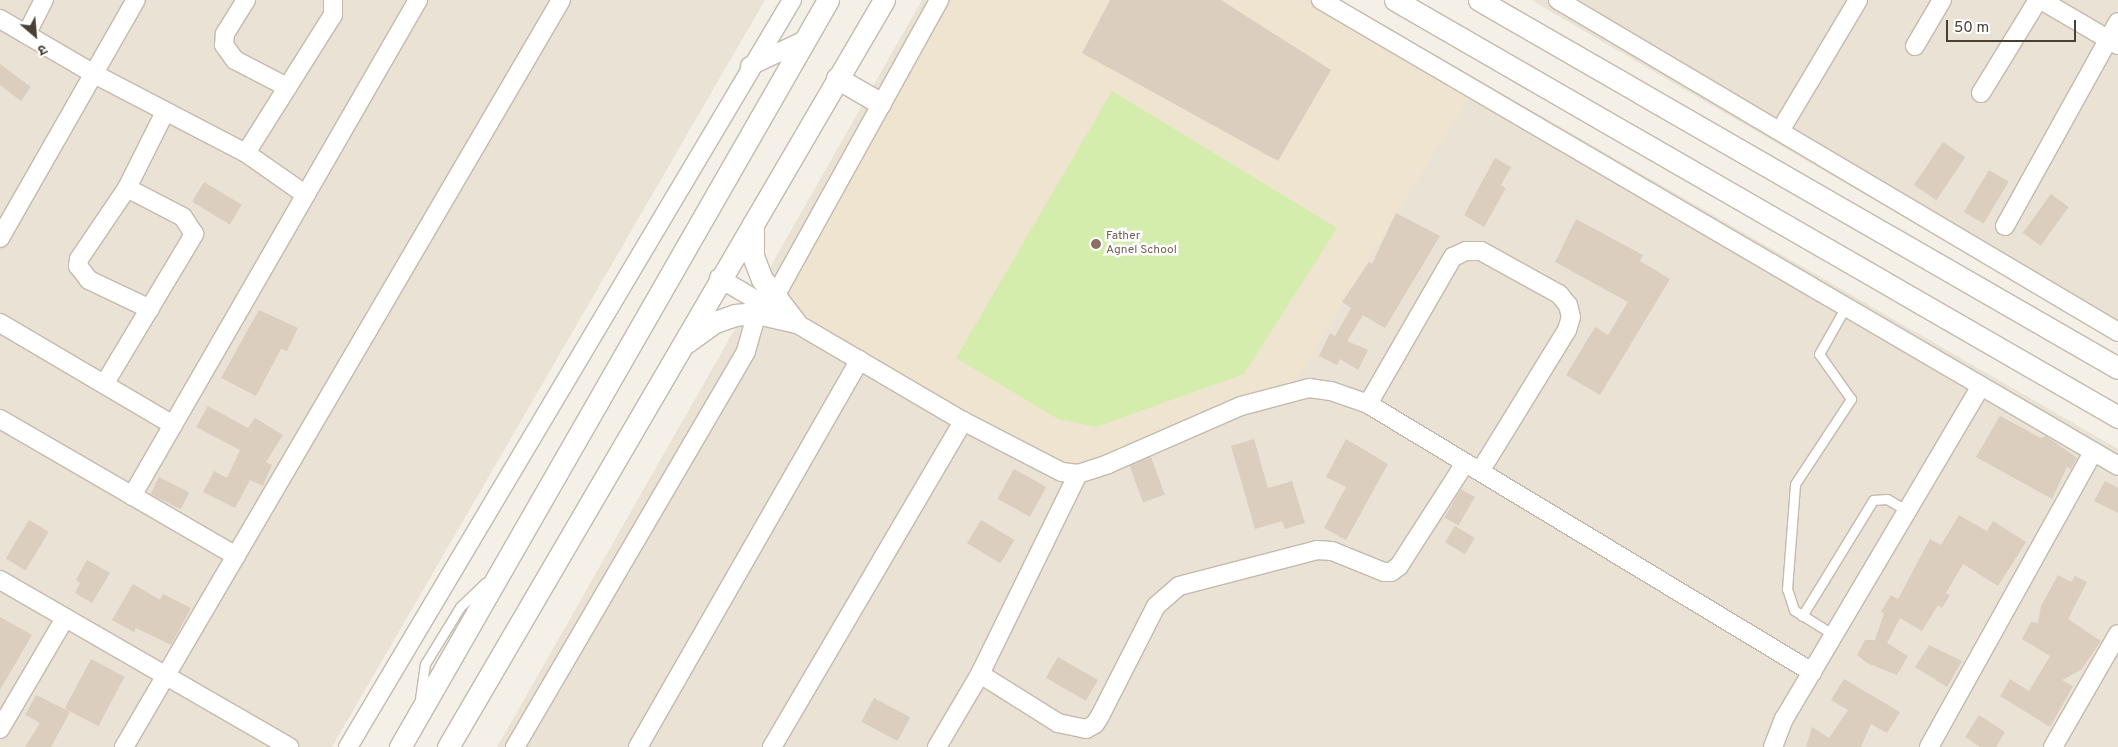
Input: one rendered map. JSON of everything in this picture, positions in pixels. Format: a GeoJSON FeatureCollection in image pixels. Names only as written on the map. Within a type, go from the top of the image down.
{"type":"FeatureCollection","features":[{"type":"Feature","properties":{"kind":"street"},"geometry":{"type":"LineString","coordinates":[[27,33],[44,0]]}},
{"type":"Feature","properties":{"kind":"street"},"geometry":{"type":"LineString","coordinates":[[0,238],[136,0]]}},
{"type":"Feature","properties":{"kind":"street"},"geometry":{"type":"LineString","coordinates":[[246,0],[225,34],[224,45],[235,60],[288,86]]}},
{"type":"Feature","properties":{"kind":"street"},"geometry":{"type":"LineString","coordinates":[[246,153],[333,15],[333,0]]}},
{"type":"Feature","properties":{"kind":"street"},"geometry":{"type":"LineString","coordinates":[[132,496],[418,0]]}},
{"type":"Feature","properties":{"kind":"street"},"geometry":{"type":"LineString","coordinates":[[124,747],[561,0]]}},
{"type":"Feature","properties":{"kind":"street"},"geometry":{"type":"LineString","coordinates":[[348,747],[750,66],[792,0]]}},
{"type":"Feature","properties":{"kind":"street"},"geometry":{"type":"LineString","coordinates":[[400,747],[828,0]]}},
{"type":"Feature","properties":{"kind":"street"},"geometry":{"type":"LineString","coordinates":[[448,747],[719,278],[884,0]]}},
{"type":"Feature","properties":{"kind":"street"},"geometry":{"type":"LineString","coordinates":[[774,298],[880,103],[940,0]]}},
{"type":"Feature","properties":{"kind":"street"},"geometry":{"type":"LineString","coordinates":[[1321,0],[1980,388],[2118,466]]}},
{"type":"Feature","properties":{"kind":"street"},"geometry":{"type":"LineString","coordinates":[[1395,0],[2118,418]]}},
{"type":"Feature","properties":{"kind":"street"},"geometry":{"type":"LineString","coordinates":[[1479,0],[2118,368]]}},
{"type":"Feature","properties":{"kind":"street"},"geometry":{"type":"LineString","coordinates":[[1558,0],[2118,332]]}},
{"type":"Feature","properties":{"kind":"street"},"geometry":{"type":"LineString","coordinates":[[1780,131],[1858,0]]}},
{"type":"Feature","properties":{"kind":"street"},"geometry":{"type":"LineString","coordinates":[[1915,46],[1942,0]]}},
{"type":"Feature","properties":{"kind":"street"},"geometry":{"type":"LineString","coordinates":[[1981,93],[2039,0],[2114,42]]}},
{"type":"Feature","properties":{"kind":"street"},"geometry":{"type":"LineString","coordinates":[[0,18],[94,74],[246,153],[306,194]]}},
{"type":"Feature","properties":{"kind":"street"},"geometry":{"type":"LineString","coordinates":[[2006,226],[2114,42],[2118,22]]}},
{"type":"Feature","properties":{"kind":"street"},"geometry":{"type":"LineString","coordinates":[[750,66],[805,40]]}},
{"type":"Feature","properties":{"kind":"street"},"geometry":{"type":"LineString","coordinates":[[837,78],[880,103]]}},
{"type":"Feature","properties":{"kind":"street"},"geometry":{"type":"LineString","coordinates":[[150,309],[89,280],[78,266],[79,259],[127,188],[165,112]]}},
{"type":"Feature","properties":{"kind":"street"},"geometry":{"type":"LineString","coordinates":[[105,383],[194,234],[184,217],[127,188]]}},
{"type":"Feature","properties":{"kind":"street"},"geometry":{"type":"LineString","coordinates":[[759,210],[751,228],[753,256],[762,279],[774,298],[795,322]]}},
{"type":"Feature","properties":{"kind":"street"},"geometry":{"type":"LineString","coordinates":[[1368,404],[1453,257],[1466,251],[1481,251],[1559,294],[1568,305],[1571,317],[1567,330],[1481,470]]}},
{"type":"Feature","properties":{"kind":"street"},"geometry":{"type":"LineString","coordinates":[[719,278],[963,422],[1049,466],[1078,474],[1108,464],[1241,406],[1309,388],[1331,391],[1368,404],[1465,463],[1481,470],[1812,672]]}},
{"type":"Feature","properties":{"kind":"street"},"geometry":{"type":"LineString","coordinates":[[678,350],[715,322],[735,315],[757,313],[795,322]]}},
{"type":"Feature","properties":{"kind":"street"},"geometry":{"type":"LineString","coordinates":[[515,747],[746,350],[757,313]]}},
{"type":"Feature","properties":{"kind":"street"},"geometry":{"type":"LineString","coordinates":[[0,323],[105,383],[173,425]]}},
{"type":"Feature","properties":{"kind":"street"},"geometry":{"type":"LineString","coordinates":[[638,747],[860,360]]}},
{"type":"Feature","properties":{"kind":"street"},"geometry":{"type":"LineString","coordinates":[[1773,747],[1784,719],[1980,388]]}},
{"type":"Feature","properties":{"kind":"street"},"geometry":{"type":"LineString","coordinates":[[0,419],[236,556]]}},
{"type":"Feature","properties":{"kind":"street"},"geometry":{"type":"LineString","coordinates":[[772,747],[963,422]]}},
{"type":"Feature","properties":{"kind":"street"},"geometry":{"type":"LineString","coordinates":[[1929,747],[2093,452]]}},
{"type":"Feature","properties":{"kind":"street"},"geometry":{"type":"LineString","coordinates":[[980,674],[1058,723],[1071,728],[1086,729],[1095,724],[1100,716],[1156,606],[1179,586],[1317,550],[1332,551],[1384,572],[1391,572],[1399,566],[1465,463]]}},
{"type":"Feature","properties":{"kind":"street"},"geometry":{"type":"LineString","coordinates":[[938,747],[980,674],[1078,474]]}},
{"type":"Feature","properties":{"kind":"street"},"geometry":{"type":"LineString","coordinates":[[0,580],[288,747]]}},
{"type":"Feature","properties":{"kind":"street"},"geometry":{"type":"LineString","coordinates":[[0,729],[64,618]]}},
{"type":"Feature","properties":{"kind":"street"},"geometry":{"type":"LineString","coordinates":[[2053,747],[2118,634]]}},
{"type":"Feature","properties":{"kind":"lane"},"geometry":{"type":"LineString","coordinates":[[1834,635],[1794,610],[1787,589],[1794,492],[1799,474],[1850,399],[1820,354],[1846,308]]}},
{"type":"Feature","properties":{"kind":"lane"},"geometry":{"type":"LineString","coordinates":[[1802,616],[1873,500],[1887,499],[1908,511]]}},
{"type":"Feature","properties":{"kind":"shaded area"},"geometry":{"type":"Polygon","coordinates":[[[0,0],[765,0],[332,747],[0,747],[0,0]]]}},
{"type":"Feature","properties":{"kind":"shaded area"},"geometry":{"type":"Polygon","coordinates":[[[922,0],[1341,0],[2118,449],[2118,747],[497,747],[922,0]]]}},
{"type":"Feature","properties":{"kind":"shaded area","name":"Father Agnel School"},"geometry":{"type":"Polygon","coordinates":[[[952,0],[1304,0],[1470,97],[1403,203],[1293,387],[1080,467],[1057,461],[1001,434],[808,321],[790,301],[791,285],[888,107],[952,0]]]}},
{"type":"Feature","properties":{"kind":"shaded area"},"geometry":{"type":"Polygon","coordinates":[[[1531,0],[2118,0],[2118,342],[1531,0]]]}},
{"type":"Feature","properties":{"kind":"green space"},"geometry":{"type":"Polygon","coordinates":[[[1112,91],[1337,228],[1244,374],[1096,427],[1058,419],[956,358],[1112,91]]]}},
{"type":"Feature","properties":{"kind":"building"},"geometry":{"type":"Polygon","coordinates":[[[1110,0],[1221,0],[1331,70],[1278,161],[1082,53],[1110,0]]]}},
{"type":"Feature","properties":{"kind":"building"},"geometry":{"type":"Polygon","coordinates":[[[0,64],[31,87],[21,101],[0,85],[0,64]]]}},
{"type":"Feature","properties":{"kind":"building"},"geometry":{"type":"Polygon","coordinates":[[[1943,142],[1965,157],[1936,200],[1914,185],[1943,142]]]}},
{"type":"Feature","properties":{"kind":"building"},"geometry":{"type":"Polygon","coordinates":[[[1495,158],[1511,167],[1501,185],[1506,188],[1484,227],[1464,215],[1495,158]]]}},
{"type":"Feature","properties":{"kind":"building"},"geometry":{"type":"Polygon","coordinates":[[[1989,170],[2009,182],[1983,224],[1964,212],[1989,170]]]}},
{"type":"Feature","properties":{"kind":"building"},"geometry":{"type":"Polygon","coordinates":[[[204,182],[242,205],[230,224],[192,202],[204,182]]]}},
{"type":"Feature","properties":{"kind":"building"},"geometry":{"type":"Polygon","coordinates":[[[2051,194],[2069,207],[2041,246],[2023,233],[2051,194]]]}},
{"type":"Feature","properties":{"kind":"building"},"geometry":{"type":"Polygon","coordinates":[[[1396,213],[1440,236],[1385,328],[1363,315],[1347,341],[1368,350],[1358,370],[1340,359],[1337,365],[1319,356],[1330,333],[1335,336],[1351,308],[1342,302],[1369,262],[1372,264],[1396,213]]]}},
{"type":"Feature","properties":{"kind":"building"},"geometry":{"type":"Polygon","coordinates":[[[1576,219],[1643,255],[1640,261],[1670,279],[1600,395],[1566,375],[1595,327],[1608,335],[1628,302],[1555,262],[1576,219]]]}},
{"type":"Feature","properties":{"kind":"building"},"geometry":{"type":"Polygon","coordinates":[[[259,310],[298,328],[287,351],[281,349],[256,396],[221,378],[259,310]]]}},
{"type":"Feature","properties":{"kind":"building"},"geometry":{"type":"Polygon","coordinates":[[[208,406],[248,428],[255,418],[283,435],[266,462],[272,465],[263,486],[250,480],[235,508],[203,492],[214,471],[227,478],[240,450],[196,427],[208,406]]]}},
{"type":"Feature","properties":{"kind":"building"},"geometry":{"type":"Polygon","coordinates":[[[2000,416],[2041,438],[2046,436],[2077,458],[2071,469],[2067,467],[2052,499],[1976,457],[2000,416]]]}},
{"type":"Feature","properties":{"kind":"building"},"geometry":{"type":"Polygon","coordinates":[[[1254,439],[1268,488],[1292,481],[1305,523],[1285,529],[1282,521],[1255,529],[1231,446],[1254,439]]]}},
{"type":"Feature","properties":{"kind":"building"},"geometry":{"type":"Polygon","coordinates":[[[1346,439],[1388,464],[1346,540],[1324,528],[1346,487],[1326,477],[1346,439]]]}},
{"type":"Feature","properties":{"kind":"building"},"geometry":{"type":"Polygon","coordinates":[[[1151,457],[1165,495],[1143,502],[1129,465],[1151,457]]]}},
{"type":"Feature","properties":{"kind":"building"},"geometry":{"type":"Polygon","coordinates":[[[1014,469],[1046,487],[1030,517],[998,499],[1014,469]]]}},
{"type":"Feature","properties":{"kind":"building"},"geometry":{"type":"Polygon","coordinates":[[[159,477],[189,492],[181,509],[150,494],[159,477]]]}},
{"type":"Feature","properties":{"kind":"building"},"geometry":{"type":"Polygon","coordinates":[[[2105,481],[2118,488],[2118,513],[2094,501],[2105,481]]]}},
{"type":"Feature","properties":{"kind":"building"},"geometry":{"type":"Polygon","coordinates":[[[1461,489],[1475,497],[1458,526],[1444,518],[1461,489]]]}},
{"type":"Feature","properties":{"kind":"building"},"geometry":{"type":"Polygon","coordinates":[[[1959,515],[1987,531],[1993,521],[2026,542],[1998,586],[1963,564],[1946,593],[1950,595],[1942,608],[1938,605],[1922,631],[1900,618],[1887,643],[1908,656],[1897,675],[1867,663],[1857,655],[1865,640],[1875,640],[1884,613],[1881,612],[1891,595],[1898,599],[1930,539],[1941,545],[1959,515]]]}},
{"type":"Feature","properties":{"kind":"building"},"geometry":{"type":"Polygon","coordinates":[[[29,520],[49,532],[26,570],[6,559],[29,520]]]}},
{"type":"Feature","properties":{"kind":"building"},"geometry":{"type":"Polygon","coordinates":[[[981,520],[1014,540],[1001,563],[967,543],[981,520]]]}},
{"type":"Feature","properties":{"kind":"building"},"geometry":{"type":"Polygon","coordinates":[[[1455,526],[1475,538],[1465,554],[1445,542],[1455,526]]]}},
{"type":"Feature","properties":{"kind":"building"},"geometry":{"type":"Polygon","coordinates":[[[87,560],[110,573],[92,603],[75,593],[80,583],[76,580],[87,560]]]}},
{"type":"Feature","properties":{"kind":"building"},"geometry":{"type":"Polygon","coordinates":[[[2058,575],[2071,582],[2075,576],[2087,582],[2068,619],[2101,641],[2081,670],[2062,680],[2073,686],[2050,727],[2000,696],[2010,679],[2029,691],[2050,656],[2022,639],[2031,622],[2038,623],[2041,606],[2058,575]]]}},
{"type":"Feature","properties":{"kind":"building"},"geometry":{"type":"Polygon","coordinates":[[[133,584],[160,600],[163,594],[191,608],[171,645],[136,628],[134,632],[112,620],[133,584]]]}},
{"type":"Feature","properties":{"kind":"building"},"geometry":{"type":"Polygon","coordinates":[[[0,617],[32,635],[0,690],[0,617]]]}},
{"type":"Feature","properties":{"kind":"building"},"geometry":{"type":"Polygon","coordinates":[[[1929,645],[1962,661],[1947,687],[1915,667],[1929,645]]]}},
{"type":"Feature","properties":{"kind":"building"},"geometry":{"type":"Polygon","coordinates":[[[1058,657],[1098,680],[1086,701],[1046,678],[1058,657]]]}},
{"type":"Feature","properties":{"kind":"building"},"geometry":{"type":"Polygon","coordinates":[[[91,659],[125,677],[98,726],[65,708],[91,659]]]}},
{"type":"Feature","properties":{"kind":"building"},"geometry":{"type":"Polygon","coordinates":[[[1844,679],[1900,712],[1887,733],[1871,724],[1861,747],[1806,747],[1812,727],[1829,738],[1848,710],[1831,700],[1844,679]]]}},
{"type":"Feature","properties":{"kind":"building"},"geometry":{"type":"Polygon","coordinates":[[[36,695],[70,712],[51,747],[25,747],[40,723],[25,715],[36,695]]]}},
{"type":"Feature","properties":{"kind":"building"},"geometry":{"type":"Polygon","coordinates":[[[874,698],[910,717],[898,741],[861,722],[874,698]]]}},
{"type":"Feature","properties":{"kind":"building"},"geometry":{"type":"Polygon","coordinates":[[[1979,715],[2005,732],[1996,747],[1980,747],[1965,737],[1979,715]]]}},
{"type":"Feature","properties":{"kind":"place","name":"Father Agnel School"},"geometry":{"type":"Point","coordinates":[1096,244]}}]}
